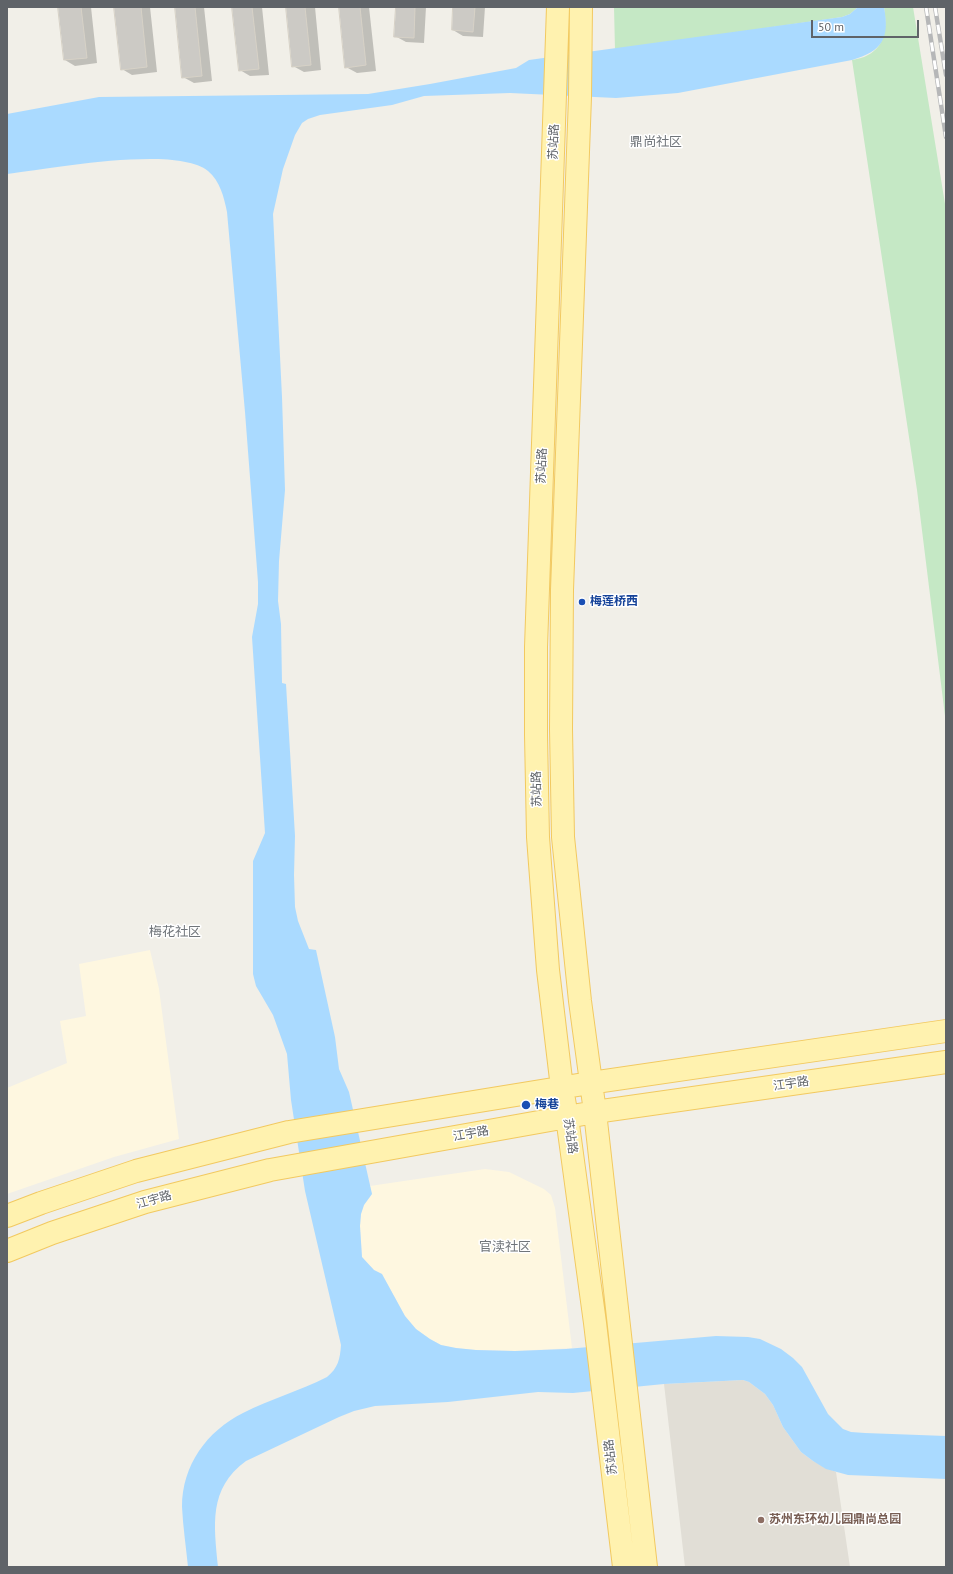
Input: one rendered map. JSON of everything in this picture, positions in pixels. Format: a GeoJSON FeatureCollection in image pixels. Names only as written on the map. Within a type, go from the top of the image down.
{"type":"FeatureCollection","features":[{"type":"Feature","properties":{"kind":"main road","name":"苏站路"},"geometry":{"type":"LineString","coordinates":[[558,7],[537,639],[536,735],[538,845],[548,970],[562,1088],[595,1323],[624,1567]]}},
{"type":"Feature","properties":{"kind":"main road","name":"苏站路"},"geometry":{"type":"LineString","coordinates":[[581,7],[580,97],[562,590],[562,785],[564,845],[580,1001],[595,1112],[630,1409],[646,1567]]}},
{"type":"Feature","properties":{"kind":"main road"},"geometry":{"type":"LineString","coordinates":[[7,1216],[47,1200],[136,1171],[289,1132],[590,1083],[946,1031]]}},
{"type":"Feature","properties":{"kind":"main road","name":"江宇路"},"geometry":{"type":"LineString","coordinates":[[7,1252],[52,1233],[145,1202],[270,1170],[595,1112],[946,1062]]}},
{"type":"Feature","properties":{"kind":"shaded area"},"geometry":{"type":"Polygon","coordinates":[[[150,950],[159,989],[179,1139],[114,1157],[7,1194],[7,1088],[67,1063],[60,1021],[86,1016],[79,964],[150,950]]]}},
{"type":"Feature","properties":{"kind":"shaded area"},"geometry":{"type":"Polygon","coordinates":[[[485,1169],[509,1172],[544,1189],[551,1195],[555,1208],[572,1348],[515,1351],[476,1350],[441,1345],[416,1329],[405,1316],[382,1274],[374,1270],[362,1257],[360,1226],[361,1214],[364,1205],[372,1194],[370,1186],[485,1169]]]}},
{"type":"Feature","properties":{"kind":"shaded area","name":"苏州东环幼儿园鼎尚总园"},"geometry":{"type":"Polygon","coordinates":[[[743,1380],[749,1382],[765,1394],[773,1405],[783,1427],[801,1452],[813,1461],[836,1472],[850,1567],[685,1567],[664,1384],[743,1380]]]}},
{"type":"Feature","properties":{"kind":"green space"},"geometry":{"type":"Polygon","coordinates":[[[614,7],[858,7],[850,14],[842,17],[615,50],[614,7]]]}},
{"type":"Feature","properties":{"kind":"green space"},"geometry":{"type":"Polygon","coordinates":[[[884,7],[913,7],[946,210],[946,724],[917,490],[852,60],[866,56],[879,46],[882,41],[885,28],[884,7]]]}},
{"type":"Feature","properties":{"kind":"water"},"geometry":{"type":"Polygon","coordinates":[[[858,7],[884,7],[886,28],[882,42],[877,48],[852,60],[678,93],[616,98],[510,93],[424,96],[392,105],[320,115],[308,119],[302,123],[295,135],[283,169],[273,214],[285,490],[279,561],[278,601],[281,624],[282,683],[286,684],[295,836],[295,907],[298,921],[309,949],[316,950],[335,1037],[339,1069],[349,1092],[372,1194],[364,1205],[361,1214],[360,1226],[362,1257],[374,1270],[382,1274],[405,1316],[416,1329],[441,1345],[476,1350],[515,1351],[566,1349],[716,1336],[760,1339],[781,1349],[802,1367],[828,1414],[843,1429],[851,1432],[865,1433],[946,1436],[946,1479],[848,1475],[826,1469],[801,1452],[783,1427],[773,1405],[765,1394],[749,1382],[743,1380],[664,1384],[573,1393],[538,1392],[448,1402],[375,1406],[354,1411],[339,1417],[246,1461],[225,1483],[219,1496],[215,1522],[218,1567],[188,1567],[182,1514],[183,1492],[186,1477],[199,1451],[218,1429],[230,1420],[253,1408],[327,1377],[338,1363],[341,1345],[305,1191],[291,1100],[287,1054],[273,1015],[256,986],[253,974],[253,861],[265,833],[252,637],[258,604],[258,582],[245,412],[227,212],[223,195],[216,180],[208,171],[192,163],[142,159],[81,164],[7,174],[7,114],[99,97],[368,94],[516,68],[529,60],[842,17],[850,14],[858,7]]]}},
{"type":"Feature","properties":{"kind":"building"},"geometry":{"type":"Polygon","coordinates":[[[58,7],[81,7],[87,58],[64,60],[58,7]]]}},
{"type":"Feature","properties":{"kind":"building"},"geometry":{"type":"Polygon","coordinates":[[[114,7],[141,7],[147,67],[121,70],[114,7]]]}},
{"type":"Feature","properties":{"kind":"building"},"geometry":{"type":"Polygon","coordinates":[[[175,7],[195,7],[202,76],[182,78],[175,7]]]}},
{"type":"Feature","properties":{"kind":"building"},"geometry":{"type":"Polygon","coordinates":[[[232,7],[252,7],[259,69],[239,71],[232,7]]]}},
{"type":"Feature","properties":{"kind":"building"},"geometry":{"type":"Polygon","coordinates":[[[286,7],[305,7],[311,65],[292,67],[286,7]]]}},
{"type":"Feature","properties":{"kind":"building"},"geometry":{"type":"Polygon","coordinates":[[[339,7],[360,7],[366,65],[345,68],[339,7]]]}},
{"type":"Feature","properties":{"kind":"building"},"geometry":{"type":"Polygon","coordinates":[[[396,7],[415,7],[414,38],[394,37],[396,7]]]}},
{"type":"Feature","properties":{"kind":"building"},"geometry":{"type":"Polygon","coordinates":[[[453,7],[475,7],[473,32],[452,30],[453,7]]]}},
{"type":"Feature","properties":{"kind":"railway"},"geometry":{"type":"LineString","coordinates":[[926,7],[946,137]]}},
{"type":"Feature","properties":{"kind":"railway"},"geometry":{"type":"LineString","coordinates":[[935,7],[946,75]]}},
{"type":"Feature","properties":{"kind":"place","name":"梅莲桥西"},"geometry":{"type":"Point","coordinates":[582,602]}},
{"type":"Feature","properties":{"kind":"place","name":"梅巷"},"geometry":{"type":"Point","coordinates":[526,1105]}},
{"type":"Feature","properties":{"kind":"place","name":"苏州东环幼儿园鼎尚总园"},"geometry":{"type":"Point","coordinates":[761,1520]}},
{"type":"Feature","properties":{"kind":"district","name":"鼎尚社区"},"geometry":{"type":"Point","coordinates":[656,142]}},
{"type":"Feature","properties":{"kind":"district","name":"梅花社区"},"geometry":{"type":"Point","coordinates":[175,932]}},
{"type":"Feature","properties":{"kind":"district","name":"官渎社区"},"geometry":{"type":"Point","coordinates":[505,1247]}}]}
